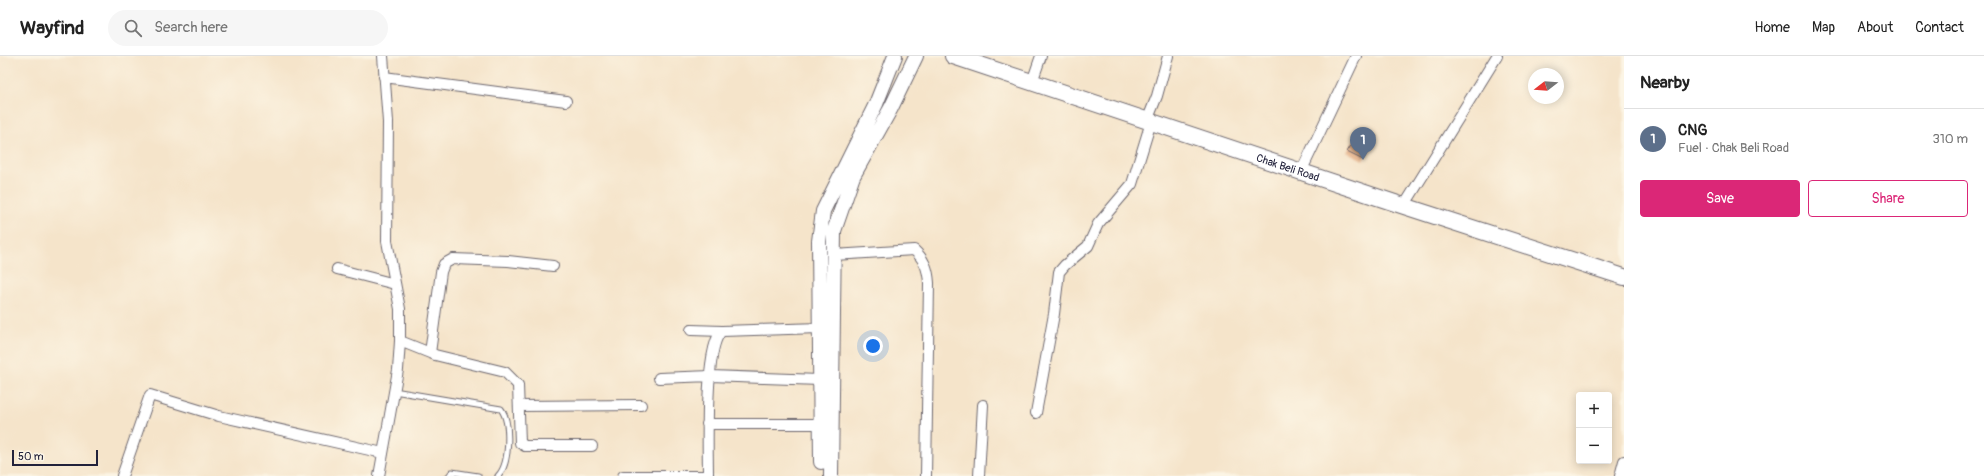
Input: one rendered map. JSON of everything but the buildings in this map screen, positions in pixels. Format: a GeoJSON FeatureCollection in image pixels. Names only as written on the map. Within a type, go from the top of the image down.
{"type":"FeatureCollection","features":[{"type":"Feature","properties":{"kind":"main road","name":"Chak Beli Road"},"geometry":{"type":"LineString","coordinates":[[953,56],[1404,206],[1624,277]]}},
{"type":"Feature","properties":{"kind":"street"},"geometry":{"type":"LineString","coordinates":[[379,476],[394,391],[400,341],[400,309],[387,241],[388,122],[383,56]]}},
{"type":"Feature","properties":{"kind":"street"},"geometry":{"type":"LineString","coordinates":[[821,476],[819,241],[823,210],[876,104],[895,56]]}},
{"type":"Feature","properties":{"kind":"street"},"geometry":{"type":"LineString","coordinates":[[831,476],[834,231],[850,181],[891,108],[916,56]]}},
{"type":"Feature","properties":{"kind":"street"},"geometry":{"type":"LineString","coordinates":[[1032,82],[1041,56]]}},
{"type":"Feature","properties":{"kind":"street"},"geometry":{"type":"LineString","coordinates":[[1036,413],[1054,314],[1059,272],[1065,265],[1088,246],[1098,224],[1132,184],[1168,56]]}},
{"type":"Feature","properties":{"kind":"street"},"geometry":{"type":"LineString","coordinates":[[1301,172],[1356,56]]}},
{"type":"Feature","properties":{"kind":"street"},"geometry":{"type":"LineString","coordinates":[[1404,206],[1497,56]]}},
{"type":"Feature","properties":{"kind":"street"},"geometry":{"type":"LineString","coordinates":[[384,77],[566,101]]}},
{"type":"Feature","properties":{"kind":"street"},"geometry":{"type":"LineString","coordinates":[[834,255],[914,250],[921,256],[928,269],[926,476]]}},
{"type":"Feature","properties":{"kind":"street"},"geometry":{"type":"LineString","coordinates":[[430,353],[441,272],[444,264],[453,259],[508,261],[553,266]]}},
{"type":"Feature","properties":{"kind":"street"},"geometry":{"type":"LineString","coordinates":[[337,269],[395,284]]}},
{"type":"Feature","properties":{"kind":"street"},"geometry":{"type":"LineString","coordinates":[[691,330],[722,331],[820,328]]}},
{"type":"Feature","properties":{"kind":"street"},"geometry":{"type":"LineString","coordinates":[[623,476],[708,476],[707,424],[711,376],[717,335],[722,331]]}},
{"type":"Feature","properties":{"kind":"street"},"geometry":{"type":"LineString","coordinates":[[400,341],[430,353],[505,372],[518,385],[520,443],[525,446],[592,446]]}},
{"type":"Feature","properties":{"kind":"street"},"geometry":{"type":"LineString","coordinates":[[659,378],[711,376],[820,380]]}},
{"type":"Feature","properties":{"kind":"street"},"geometry":{"type":"LineString","coordinates":[[122,476],[150,396],[218,416],[383,453]]}},
{"type":"Feature","properties":{"kind":"street"},"geometry":{"type":"LineString","coordinates":[[519,406],[641,405]]}},
{"type":"Feature","properties":{"kind":"street"},"geometry":{"type":"LineString","coordinates":[[979,476],[983,405]]}},
{"type":"Feature","properties":{"kind":"street"},"geometry":{"type":"LineString","coordinates":[[707,424],[821,424]]}},
{"type":"Feature","properties":{"kind":"street"},"geometry":{"type":"LineString","coordinates":[[1620,476],[1624,461]]}},
{"type":"Feature","properties":{"kind":"lane"},"geometry":{"type":"LineString","coordinates":[[394,391],[501,409],[507,422],[509,434],[504,467],[498,476]]}},
{"type":"Feature","properties":{"kind":"lane"},"geometry":{"type":"LineString","coordinates":[[448,476],[452,472],[478,476]]}},
{"type":"Feature","properties":{"kind":"place","name":"CNG"},"geometry":{"type":"Point","coordinates":[1363,160]}}]}
